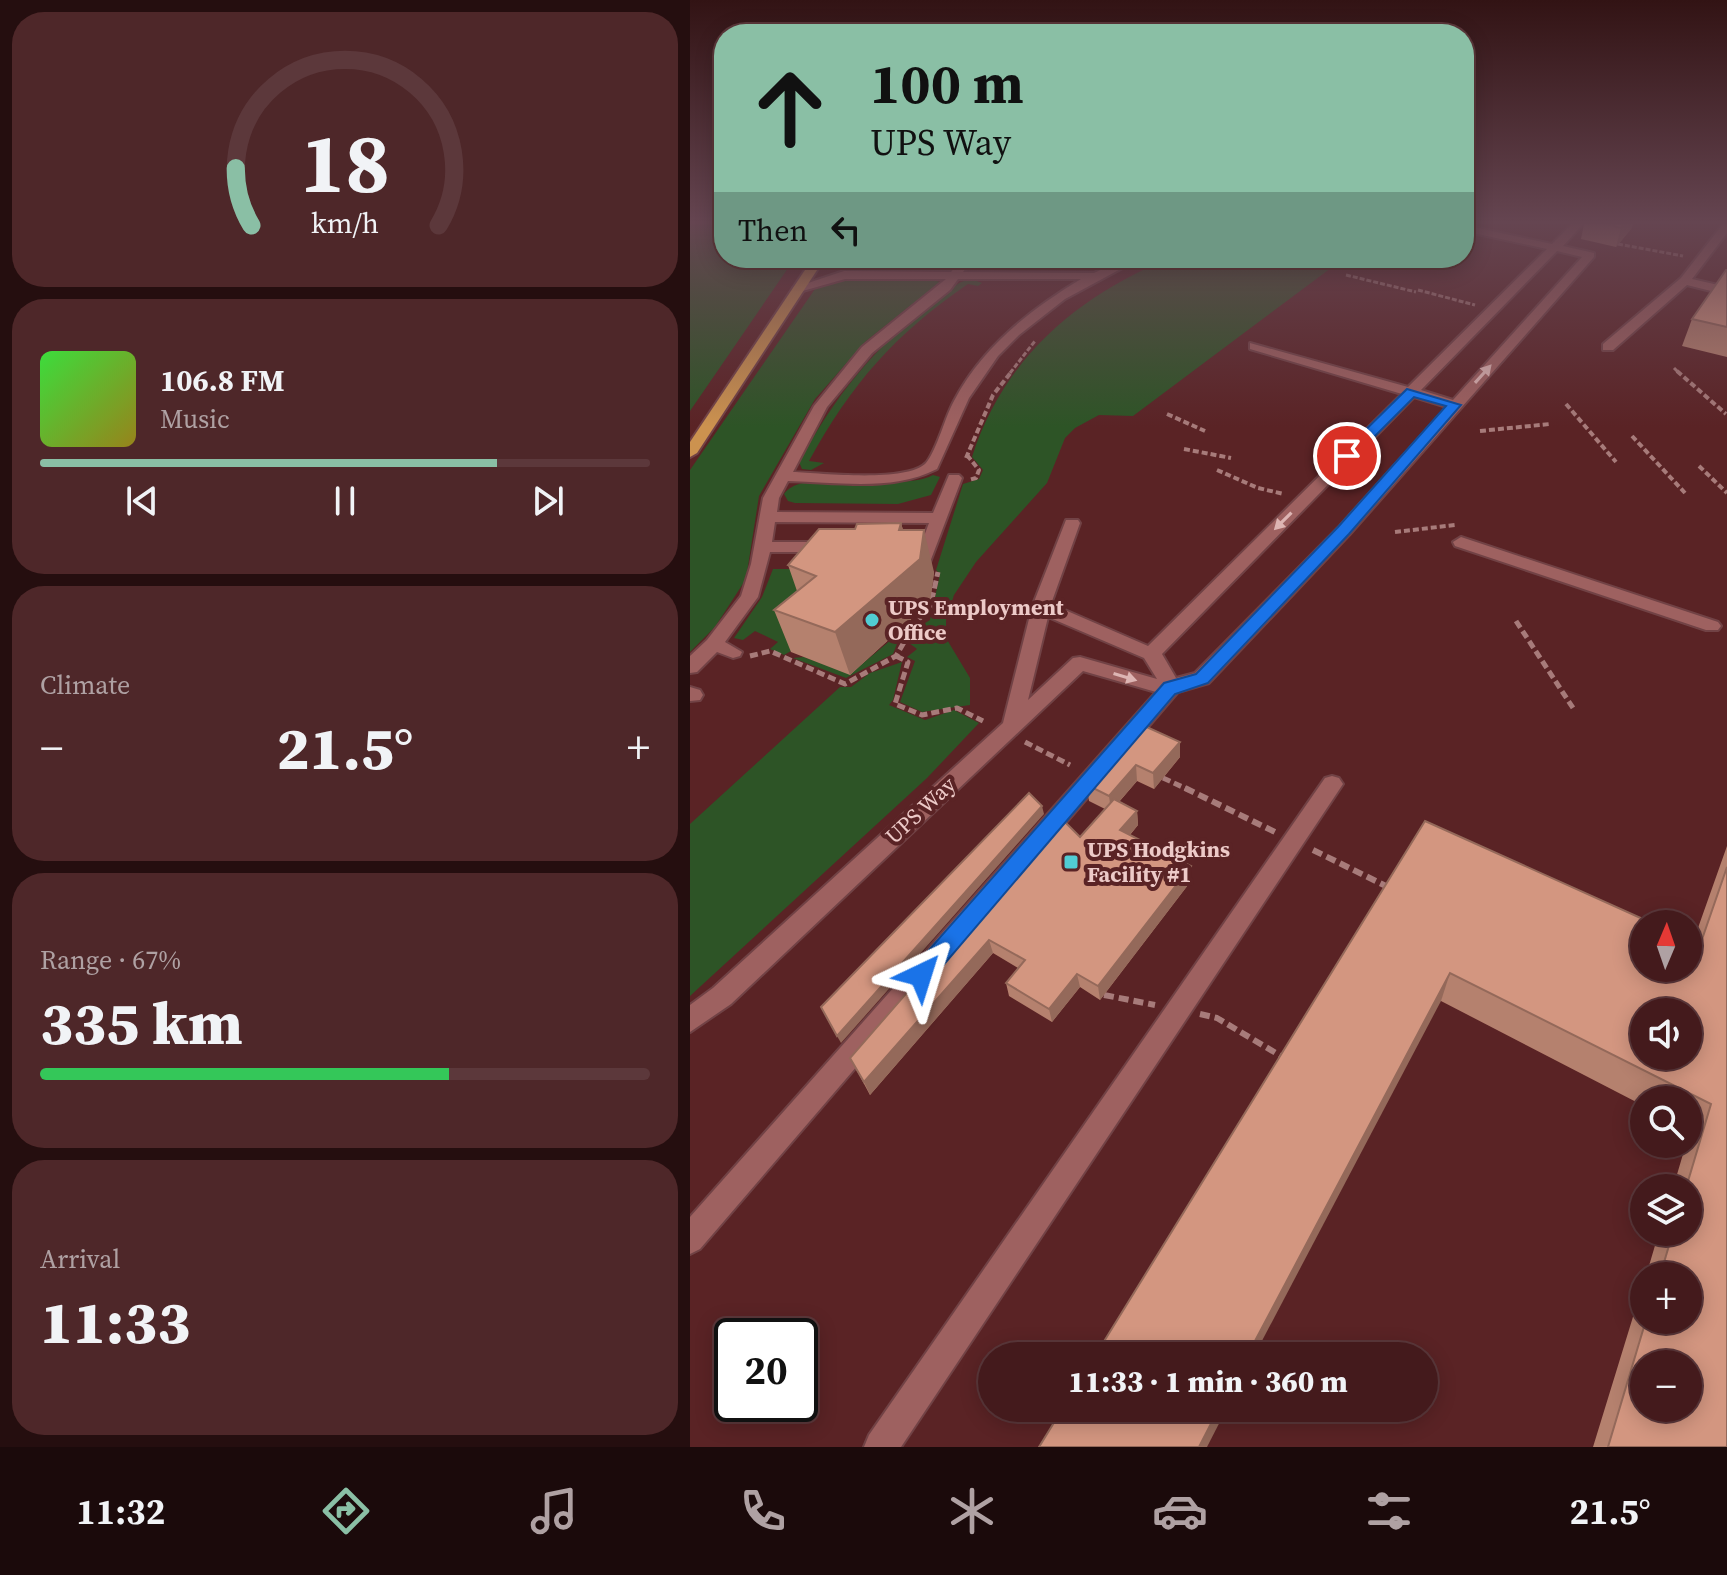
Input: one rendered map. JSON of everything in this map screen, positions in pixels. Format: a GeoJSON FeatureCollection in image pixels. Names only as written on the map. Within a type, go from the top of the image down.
{"type":"FeatureCollection","features":[{"type":"Feature","properties":{"kind":"main road"},"geometry":{"type":"LineString","coordinates":[[690,453],[797,292]]}},
{"type":"Feature","properties":{"kind":"lane"},"geometry":{"type":"LineString","coordinates":[[690,667],[714,644],[743,608],[755,580],[771,498],[813,419],[842,378],[873,345],[940,292]]}},
{"type":"Feature","properties":{"kind":"lane"},"geometry":{"type":"LineString","coordinates":[[781,476],[902,477],[923,473],[932,466],[962,398],[978,373],[1035,317],[1072,292]]}},
{"type":"Feature","properties":{"kind":"lane"},"geometry":{"type":"LineString","coordinates":[[1151,654],[1511,292]]}},
{"type":"Feature","properties":{"kind":"lane"},"geometry":{"type":"LineString","coordinates":[[690,1239],[1170,688],[1182,688],[1202,678],[1344,531],[1557,292]]}},
{"type":"Feature","properties":{"kind":"lane"},"geometry":{"type":"LineString","coordinates":[[1608,347],[1673,292]]}},
{"type":"Feature","properties":{"kind":"lane"},"geometry":{"type":"LineString","coordinates":[[1255,346],[1455,405]]}},
{"type":"Feature","properties":{"kind":"lane"},"geometry":{"type":"LineString","coordinates":[[924,558],[954,478]]}},
{"type":"Feature","properties":{"kind":"lane"},"geometry":{"type":"LineString","coordinates":[[768,517],[939,518]]}},
{"type":"Feature","properties":{"kind":"lane"},"geometry":{"type":"LineString","coordinates":[[881,538],[889,518]]}},
{"type":"Feature","properties":{"kind":"lane"},"geometry":{"type":"LineString","coordinates":[[1013,722],[1041,607],[1072,523]]}},
{"type":"Feature","properties":{"kind":"lane"},"geometry":{"type":"LineString","coordinates":[[1462,533],[1712,626]]}},
{"type":"Feature","properties":{"kind":"lane"},"geometry":{"type":"LineString","coordinates":[[763,547],[849,548]]}},
{"type":"Feature","properties":{"kind":"lane"},"geometry":{"type":"LineString","coordinates":[[1041,607],[1151,654],[1162,667],[1170,688]]}},
{"type":"Feature","properties":{"kind":"lane"},"geometry":{"type":"LineString","coordinates":[[714,644],[739,655]]}},
{"type":"Feature","properties":{"kind":"lane","name":"UPS Way"},"geometry":{"type":"LineString","coordinates":[[690,1020],[722,996],[1013,722],[1080,663],[1170,688]]}},
{"type":"Feature","properties":{"kind":"lane"},"geometry":{"type":"LineString","coordinates":[[881,1447],[1332,784]]}},
{"type":"Feature","properties":{"kind":"path"},"geometry":{"type":"LineString","coordinates":[[1419,292],[1494,309]]}},
{"type":"Feature","properties":{"kind":"path"},"geometry":{"type":"LineString","coordinates":[[954,478],[960,473],[993,395],[1037,339]]}},
{"type":"Feature","properties":{"kind":"path"},"geometry":{"type":"LineString","coordinates":[[1674,368],[1726,414]]}},
{"type":"Feature","properties":{"kind":"path"},"geometry":{"type":"LineString","coordinates":[[1566,404],[1616,462]]}},
{"type":"Feature","properties":{"kind":"path"},"geometry":{"type":"LineString","coordinates":[[1167,414],[1205,431]]}},
{"type":"Feature","properties":{"kind":"path"},"geometry":{"type":"LineString","coordinates":[[1480,431],[1550,424]]}},
{"type":"Feature","properties":{"kind":"path"},"geometry":{"type":"LineString","coordinates":[[1632,436],[1685,493]]}},
{"type":"Feature","properties":{"kind":"path"},"geometry":{"type":"LineString","coordinates":[[1184,449],[1231,458]]}},
{"type":"Feature","properties":{"kind":"path"},"geometry":{"type":"LineString","coordinates":[[1699,466],[1727,493]]}},
{"type":"Feature","properties":{"kind":"path"},"geometry":{"type":"LineString","coordinates":[[1395,532],[1462,533]]}},
{"type":"Feature","properties":{"kind":"path"},"geometry":{"type":"LineString","coordinates":[[1516,621],[1573,708]]}},
{"type":"Feature","properties":{"kind":"path"},"geometry":{"type":"LineString","coordinates":[[739,655],[770,651],[845,684],[896,656],[908,662],[895,704],[922,715],[957,708],[983,721]]}},
{"type":"Feature","properties":{"kind":"path"},"geometry":{"type":"LineString","coordinates":[[1036,748],[1070,765]]}},
{"type":"Feature","properties":{"kind":"green space"},"geometry":{"type":"Polygon","coordinates":[[[690,292],[772,292],[690,411],[690,292]]]}},
{"type":"Feature","properties":{"kind":"green space"},"geometry":{"type":"Polygon","coordinates":[[[813,292],[928,292],[866,341],[815,399],[759,496],[746,579],[715,627],[690,652],[690,470],[813,292]]]}},
{"type":"Feature","properties":{"kind":"green space"},"geometry":{"type":"Polygon","coordinates":[[[947,292],[958,292],[918,322],[859,384],[809,461],[824,463],[811,470],[802,469],[799,462],[858,374],[893,336],[947,292]]]}},
{"type":"Feature","properties":{"kind":"green space"},"geometry":{"type":"Polygon","coordinates":[[[1103,292],[1300,292],[1133,416],[1099,415],[1075,428],[1065,438],[1047,483],[976,562],[954,595],[946,620],[946,638],[970,678],[970,705],[922,712],[900,702],[915,661],[907,657],[917,649],[909,643],[917,628],[930,620],[940,574],[936,570],[963,484],[979,479],[983,470],[972,457],[1003,390],[1048,335],[1103,292]]]}},
{"type":"Feature","properties":{"kind":"green space"},"geometry":{"type":"Polygon","coordinates":[[[933,475],[940,477],[931,495],[898,504],[795,503],[788,501],[784,494],[795,486],[811,481],[897,482],[933,475]]]}},
{"type":"Feature","properties":{"kind":"green space"},"geometry":{"type":"Polygon","coordinates":[[[773,569],[830,569],[791,651],[784,655],[770,649],[778,642],[755,631],[743,640],[734,638],[762,597],[773,569]]]}},
{"type":"Feature","properties":{"kind":"green space"},"geometry":{"type":"Polygon","coordinates":[[[909,625],[902,631],[893,654],[846,678],[793,658],[804,657],[850,674],[909,625]]]}},
{"type":"Feature","properties":{"kind":"green space"},"geometry":{"type":"Polygon","coordinates":[[[902,662],[889,705],[925,720],[954,710],[979,723],[927,778],[690,996],[690,824],[840,687],[851,687],[870,673],[902,662]]]}},
{"type":"Feature","properties":{"kind":"building"},"geometry":{"type":"Polygon","coordinates":[[[1711,292],[1727,292],[1727,327],[1692,319],[1711,292]]]}},
{"type":"Feature","properties":{"kind":"building"},"geometry":{"type":"Polygon","coordinates":[[[901,523],[899,530],[924,530],[920,559],[835,632],[774,610],[816,576],[788,565],[819,529],[855,529],[857,524],[901,523]]]}},
{"type":"Feature","properties":{"kind":"building"},"geometry":{"type":"Polygon","coordinates":[[[1140,724],[1180,742],[1153,773],[1136,765],[1109,796],[1087,785],[1140,724]]]}},
{"type":"Feature","properties":{"kind":"building"},"geometry":{"type":"Polygon","coordinates":[[[1029,793],[1042,806],[837,1036],[821,1007],[1029,793]]]}},
{"type":"Feature","properties":{"kind":"building"},"geometry":{"type":"Polygon","coordinates":[[[1114,799],[1137,811],[1120,830],[1191,866],[1098,986],[1077,974],[1049,1009],[1006,983],[1025,960],[989,940],[864,1082],[850,1058],[1060,817],[1080,837],[1114,799]]]}},
{"type":"Feature","properties":{"kind":"building"},"geometry":{"type":"Polygon","coordinates":[[[1425,821],[1630,913],[1630,982],[1702,982],[1702,939],[1727,867],[1727,1447],[1608,1447],[1630,1373],[1630,1422],[1702,1422],[1702,1350],[1637,1350],[1642,1334],[1702,1334],[1702,1262],[1664,1262],[1669,1246],[1702,1246],[1702,1174],[1690,1174],[1695,1158],[1702,1158],[1702,1134],[1711,1104],[1702,1099],[1702,1086],[1675,1086],[1643,1070],[1702,1070],[1702,998],[1630,998],[1630,1063],[1450,973],[1254,1342],[1104,1342],[1425,821]]]}},
{"type":"Feature","properties":{"kind":"building"},"geometry":{"type":"Polygon","coordinates":[[[1054,1422],[1212,1422],[1199,1447],[1039,1447],[1054,1422]]]}},
{"type":"Feature","properties":{"kind":"place","name":"UPS Employment Office"},"geometry":{"type":"Point","coordinates":[872,620]}},
{"type":"Feature","properties":{"kind":"place","name":"UPS Hodgkins Facility #1"},"geometry":{"type":"Point","coordinates":[1071,862]}},
{"type":"Feature","properties":{"kind":"route"},"geometry":{"type":"LineString","coordinates":[[921,975],[1170,688],[1182,688],[1202,678],[1344,531],[1455,405],[1412,392],[1347,456]]}}]}
